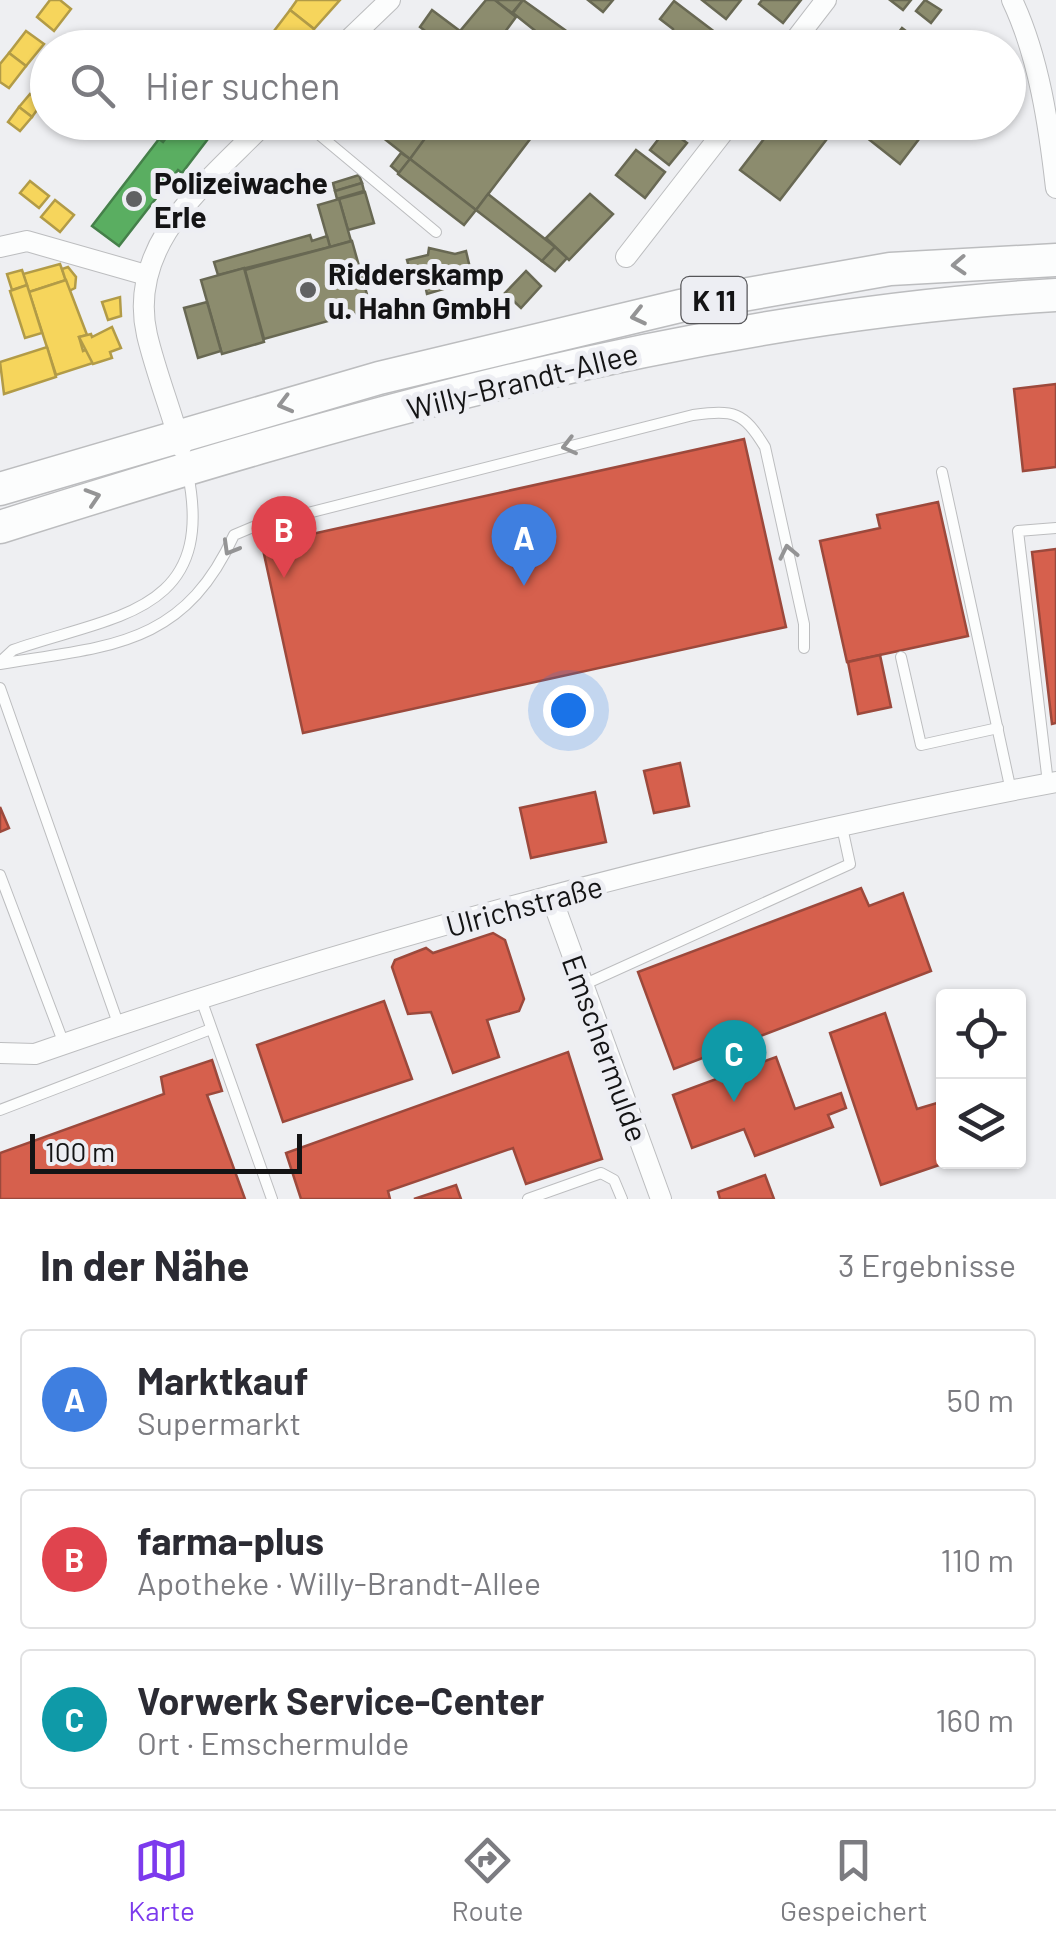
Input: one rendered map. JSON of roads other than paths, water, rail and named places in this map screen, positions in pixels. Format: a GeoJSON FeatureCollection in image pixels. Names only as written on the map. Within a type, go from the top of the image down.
{"type":"FeatureCollection","features":[{"type":"Feature","properties":{"kind":"main road","name":"Willy-Brandt-Allee"},"geometry":{"type":"LineString","coordinates":[[0,489],[379,378],[680,306],[890,269],[1056,260]]}},
{"type":"Feature","properties":{"kind":"main road","name":"Willy-Brandt-Allee"},"geometry":{"type":"LineString","coordinates":[[0,527],[187,468],[359,420],[644,350],[931,302],[1056,296]]}},
{"type":"Feature","properties":{"kind":"street"},"geometry":{"type":"LineString","coordinates":[[359,30],[390,0]]}},
{"type":"Feature","properties":{"kind":"street"},"geometry":{"type":"LineString","coordinates":[[803,30],[826,0]]}},
{"type":"Feature","properties":{"kind":"street"},"geometry":{"type":"LineString","coordinates":[[1012,0],[1021,30]]}},
{"type":"Feature","properties":{"kind":"street"},"geometry":{"type":"LineString","coordinates":[[1026,48],[1045,113],[1056,188]]}},
{"type":"Feature","properties":{"kind":"street"},"geometry":{"type":"LineString","coordinates":[[187,468],[146,334],[146,275],[175,216],[249,140]]}},
{"type":"Feature","properties":{"kind":"street"},"geometry":{"type":"LineString","coordinates":[[626,258],[717,140]]}},
{"type":"Feature","properties":{"kind":"street"},"geometry":{"type":"LineString","coordinates":[[0,246],[27,241],[146,275]]}},
{"type":"Feature","properties":{"kind":"street","name":"Ulrichstraße"},"geometry":{"type":"LineString","coordinates":[[0,1053],[35,1054],[201,999],[551,896],[1052,782]]}},
{"type":"Feature","properties":{"kind":"street","name":"Emschermulde"},"geometry":{"type":"LineString","coordinates":[[551,896],[661,1199]]}},
{"type":"Feature","properties":{"kind":"lane"},"geometry":{"type":"LineString","coordinates":[[326,140],[436,232]]}},
{"type":"Feature","properties":{"kind":"lane"},"geometry":{"type":"LineString","coordinates":[[0,663],[118,643],[168,622],[213,579],[234,535],[253,527],[693,415],[729,410],[751,424],[766,447],[804,624],[804,648]]}},
{"type":"Feature","properties":{"kind":"lane"},"geometry":{"type":"LineString","coordinates":[[0,663],[12,650],[132,612],[170,585],[190,553],[194,530],[187,468]]}},
{"type":"Feature","properties":{"kind":"lane"},"geometry":{"type":"LineString","coordinates":[[942,472],[1012,791]]}},
{"type":"Feature","properties":{"kind":"lane"},"geometry":{"type":"LineString","coordinates":[[1052,782],[1041,736],[1018,531],[1056,528]]}},
{"type":"Feature","properties":{"kind":"lane"},"geometry":{"type":"LineString","coordinates":[[901,657],[921,745],[998,728]]}},
{"type":"Feature","properties":{"kind":"lane"},"geometry":{"type":"LineString","coordinates":[[0,688],[119,1026]]}},
{"type":"Feature","properties":{"kind":"lane"},"geometry":{"type":"LineString","coordinates":[[1041,736],[1056,734]]}},
{"type":"Feature","properties":{"kind":"lane"},"geometry":{"type":"LineString","coordinates":[[582,985],[850,864],[842,827]]}},
{"type":"Feature","properties":{"kind":"lane"},"geometry":{"type":"LineString","coordinates":[[0,875],[64,1044]]}},
{"type":"Feature","properties":{"kind":"lane"},"geometry":{"type":"LineString","coordinates":[[201,999],[272,1199]]}},
{"type":"Feature","properties":{"kind":"lane"},"geometry":{"type":"LineString","coordinates":[[0,1110],[211,1029]]}},
{"type":"Feature","properties":{"kind":"lane"},"geometry":{"type":"LineString","coordinates":[[528,1199],[601,1174],[614,1180],[622,1199]]}},
{"type":"Feature","properties":{"kind":"place","name":"Polizeiwache Erle"},"geometry":{"type":"Point","coordinates":[134,199]}},
{"type":"Feature","properties":{"kind":"place","name":"Ridderskamp u. Hahn GmbH"},"geometry":{"type":"Point","coordinates":[308,290]}},
{"type":"Feature","properties":{"kind":"place","name":"farma-plus"},"geometry":{"type":"Point","coordinates":[284,578]}},
{"type":"Feature","properties":{"kind":"place","name":"Marktkauf"},"geometry":{"type":"Point","coordinates":[524,586]}},
{"type":"Feature","properties":{"kind":"place","name":"Vorwerk Service-Center"},"geometry":{"type":"Point","coordinates":[734,1102]}}]}
